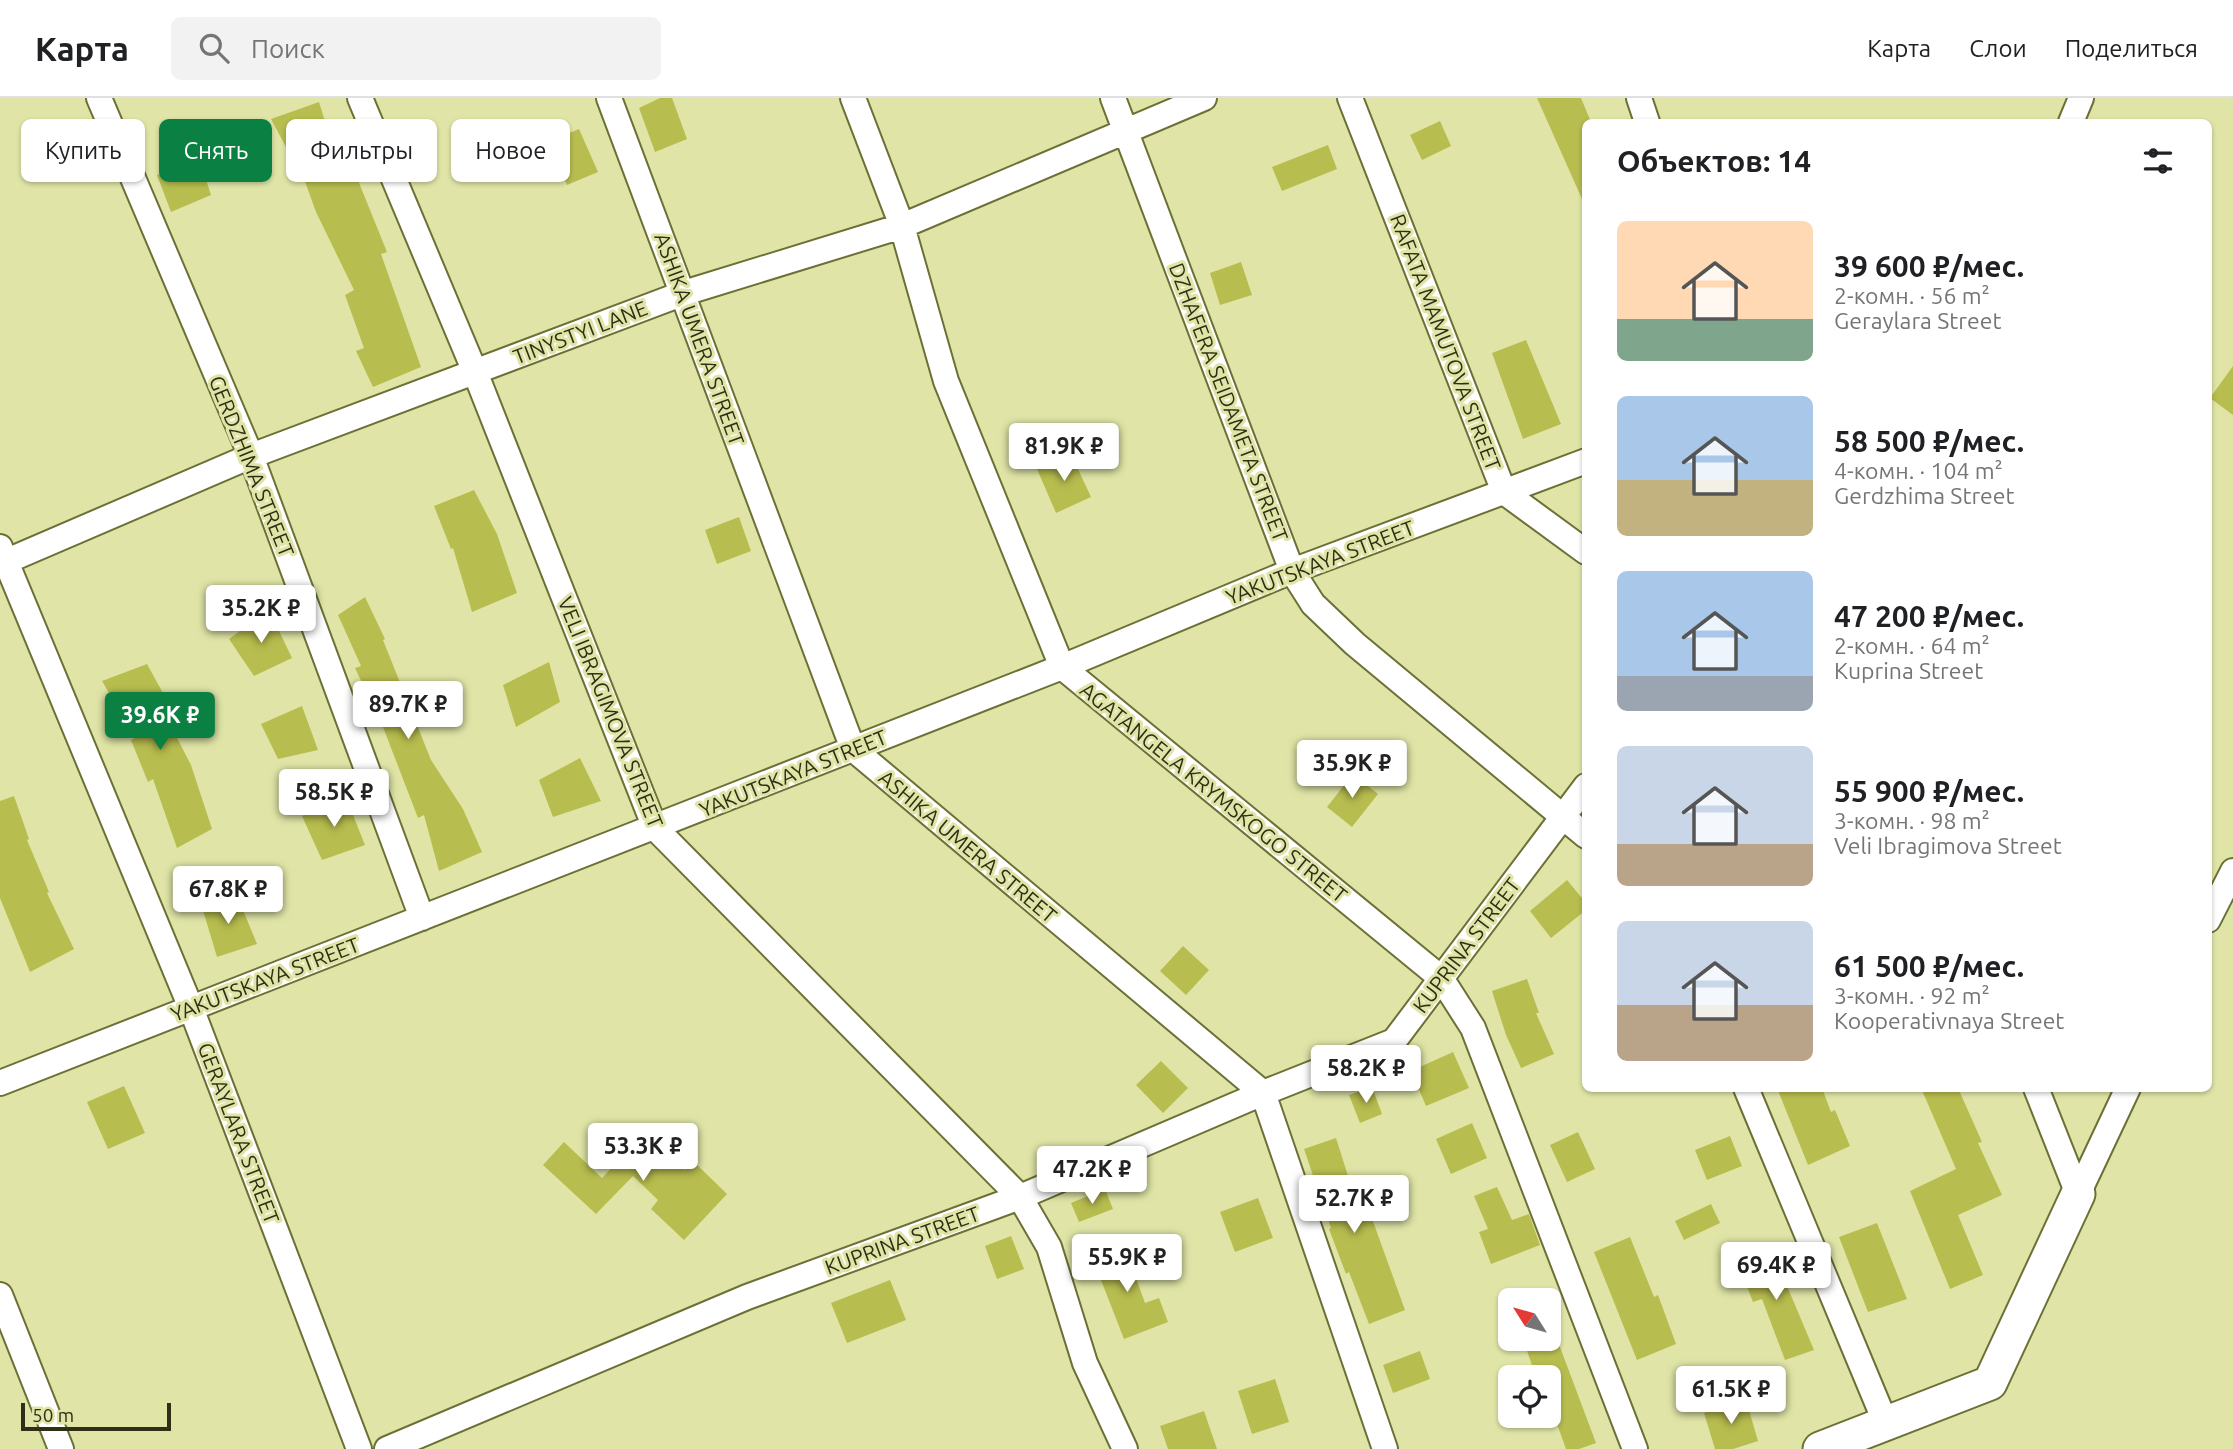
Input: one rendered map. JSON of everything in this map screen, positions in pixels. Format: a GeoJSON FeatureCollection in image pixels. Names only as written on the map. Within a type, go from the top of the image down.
{"type":"FeatureCollection","features":[{"type":"Feature","properties":{"kind":"street","name":"GERDZHIMA STREET"},"geometry":{"type":"LineString","coordinates":[[99,98],[251,456],[422,918]]}},
{"type":"Feature","properties":{"kind":"street","name":"VELI IBRAGIMOVA STREET"},"geometry":{"type":"LineString","coordinates":[[360,98],[475,372],[655,828],[1020,1197],[1049,1247],[1085,1363],[1125,1449]]}},
{"type":"Feature","properties":{"kind":"street","name":"ASHIKA UMERA STREET"},"geometry":{"type":"LineString","coordinates":[[609,98],[853,749],[1263,1093]]}},
{"type":"Feature","properties":{"kind":"street","name":"AGATANGELA KRYMSKOGO STREET"},"geometry":{"type":"LineString","coordinates":[[853,98],[902,226],[946,381],[1062,667],[1441,978],[1473,1028],[1635,1449]]}},
{"type":"Feature","properties":{"kind":"street","name":"DZHAFERA SEIDAMETA STREET"},"geometry":{"type":"LineString","coordinates":[[1114,98],[1292,571],[1313,604],[1355,644],[1582,833]]}},
{"type":"Feature","properties":{"kind":"street","name":"TINYSTYI LANE"},"geometry":{"type":"LineString","coordinates":[[2,558],[251,456],[684,293],[902,226],[1204,98]]}},
{"type":"Feature","properties":{"kind":"street","name":"RAFATA MAMUTOVA STREET"},"geometry":{"type":"LineString","coordinates":[[1350,98],[1504,492],[1582,549]]}},
{"type":"Feature","properties":{"kind":"street"},"geometry":{"type":"LineString","coordinates":[[1639,98],[1646,119]]}},
{"type":"Feature","properties":{"kind":"street"},"geometry":{"type":"LineString","coordinates":[[2072,119],[2081,98]]}},
{"type":"Feature","properties":{"kind":"street","name":"YAKUTSKAYA STREET"},"geometry":{"type":"LineString","coordinates":[[0,1083],[1062,667],[1292,571],[1582,463]]}},
{"type":"Feature","properties":{"kind":"street","name":"GERAYLARA STREET"},"geometry":{"type":"LineString","coordinates":[[2,558],[191,1008],[359,1449]]}},
{"type":"Feature","properties":{"kind":"street","name":"KUPRINA STREET"},"geometry":{"type":"LineString","coordinates":[[387,1449],[747,1297],[1020,1197],[1263,1093],[1394,1041],[1582,791]]}},
{"type":"Feature","properties":{"kind":"street"},"geometry":{"type":"LineString","coordinates":[[2212,912],[2233,871]]}},
{"type":"Feature","properties":{"kind":"street"},"geometry":{"type":"LineString","coordinates":[[1748,1092],[1885,1423]]}},
{"type":"Feature","properties":{"kind":"street"},"geometry":{"type":"LineString","coordinates":[[2038,1092],[2078,1194]]}},
{"type":"Feature","properties":{"kind":"street"},"geometry":{"type":"LineString","coordinates":[[1820,1449],[1990,1383],[2126,1092]]}},
{"type":"Feature","properties":{"kind":"street"},"geometry":{"type":"LineString","coordinates":[[1263,1093],[1385,1449]]}},
{"type":"Feature","properties":{"kind":"street"},"geometry":{"type":"LineString","coordinates":[[0,1295],[61,1449]]}},
{"type":"Feature","properties":{"kind":"building"},"geometry":{"type":"Polygon","coordinates":[[[660,98],[672,98],[687,139],[655,152],[639,108],[660,98]]]}},
{"type":"Feature","properties":{"kind":"building"},"geometry":{"type":"Polygon","coordinates":[[[1537,98],[1581,98],[1590,119],[1582,119],[1582,199],[1537,98]]]}},
{"type":"Feature","properties":{"kind":"building"},"geometry":{"type":"Polygon","coordinates":[[[319,102],[324,119],[286,119],[286,147],[271,119],[319,102]]]}},
{"type":"Feature","properties":{"kind":"building"},"geometry":{"type":"Polygon","coordinates":[[[1440,121],[1451,146],[1422,160],[1410,135],[1440,121]]]}},
{"type":"Feature","properties":{"kind":"building"},"geometry":{"type":"Polygon","coordinates":[[[579,129],[598,172],[567,185],[566,182],[570,182],[570,133],[579,129]]]}},
{"type":"Feature","properties":{"kind":"building"},"geometry":{"type":"Polygon","coordinates":[[[1328,145],[1337,169],[1282,191],[1272,167],[1328,145]]]}},
{"type":"Feature","properties":{"kind":"building"},"geometry":{"type":"Polygon","coordinates":[[[160,182],[207,182],[211,195],[171,212],[160,182]]]}},
{"type":"Feature","properties":{"kind":"building"},"geometry":{"type":"Polygon","coordinates":[[[305,182],[359,182],[387,252],[381,254],[421,367],[373,387],[356,351],[364,348],[345,295],[354,290],[316,212],[305,182]]]}},
{"type":"Feature","properties":{"kind":"building"},"geometry":{"type":"Polygon","coordinates":[[[1241,262],[1252,295],[1220,305],[1210,273],[1241,262]]]}},
{"type":"Feature","properties":{"kind":"building"},"geometry":{"type":"Polygon","coordinates":[[[1526,340],[1561,424],[1523,439],[1492,353],[1526,340]]]}},
{"type":"Feature","properties":{"kind":"building"},"geometry":{"type":"Polygon","coordinates":[[[2233,366],[2233,415],[2212,399],[2212,395],[2233,366]]]}},
{"type":"Feature","properties":{"kind":"building"},"geometry":{"type":"Polygon","coordinates":[[[1071,454],[1091,497],[1056,513],[1037,469],[1071,454]]]}},
{"type":"Feature","properties":{"kind":"building"},"geometry":{"type":"Polygon","coordinates":[[[474,490],[497,534],[517,593],[472,612],[453,548],[451,549],[434,506],[474,490]]]}},
{"type":"Feature","properties":{"kind":"building"},"geometry":{"type":"Polygon","coordinates":[[[739,517],[751,551],[717,564],[705,530],[739,517]]]}},
{"type":"Feature","properties":{"kind":"building"},"geometry":{"type":"Polygon","coordinates":[[[365,597],[385,639],[383,640],[431,760],[463,809],[482,852],[439,871],[424,815],[418,818],[383,727],[355,668],[361,666],[338,615],[365,597]]]}},
{"type":"Feature","properties":{"kind":"building"},"geometry":{"type":"Polygon","coordinates":[[[269,610],[292,658],[254,676],[229,639],[269,610]]]}},
{"type":"Feature","properties":{"kind":"building"},"geometry":{"type":"Polygon","coordinates":[[[549,662],[560,702],[516,727],[503,685],[549,662]]]}},
{"type":"Feature","properties":{"kind":"building"},"geometry":{"type":"Polygon","coordinates":[[[147,664],[170,706],[162,709],[191,765],[212,829],[177,848],[153,779],[148,782],[131,740],[135,738],[102,681],[147,664]]]}},
{"type":"Feature","properties":{"kind":"building"},"geometry":{"type":"Polygon","coordinates":[[[302,706],[318,750],[278,759],[261,724],[302,706]]]}},
{"type":"Feature","properties":{"kind":"building"},"geometry":{"type":"Polygon","coordinates":[[[580,758],[601,801],[553,817],[539,780],[580,758]]]}},
{"type":"Feature","properties":{"kind":"building"},"geometry":{"type":"Polygon","coordinates":[[[1353,774],[1378,794],[1352,827],[1327,807],[1353,774]]]}},
{"type":"Feature","properties":{"kind":"building"},"geometry":{"type":"Polygon","coordinates":[[[345,795],[365,845],[322,860],[302,816],[345,795]]]}},
{"type":"Feature","properties":{"kind":"building"},"geometry":{"type":"Polygon","coordinates":[[[14,796],[29,839],[27,840],[49,892],[47,893],[74,949],[30,972],[0,898],[0,801],[14,796]]]}},
{"type":"Feature","properties":{"kind":"building"},"geometry":{"type":"Polygon","coordinates":[[[1567,880],[1582,898],[1582,913],[1551,938],[1530,911],[1567,880]]]}},
{"type":"Feature","properties":{"kind":"building"},"geometry":{"type":"Polygon","coordinates":[[[236,893],[257,944],[217,957],[202,907],[236,893]]]}},
{"type":"Feature","properties":{"kind":"building"},"geometry":{"type":"Polygon","coordinates":[[[1183,946],[1209,970],[1186,995],[1160,971],[1183,946]]]}},
{"type":"Feature","properties":{"kind":"building"},"geometry":{"type":"Polygon","coordinates":[[[1527,979],[1539,1013],[1536,1013],[1554,1054],[1521,1068],[1506,1035],[1492,991],[1527,979]]]}},
{"type":"Feature","properties":{"kind":"building"},"geometry":{"type":"Polygon","coordinates":[[[1453,1052],[1469,1088],[1426,1106],[1411,1071],[1453,1052]]]}},
{"type":"Feature","properties":{"kind":"building"},"geometry":{"type":"Polygon","coordinates":[[[1161,1061],[1188,1088],[1163,1113],[1136,1085],[1161,1061]]]}},
{"type":"Feature","properties":{"kind":"building"},"geometry":{"type":"Polygon","coordinates":[[[124,1086],[145,1133],[108,1149],[87,1102],[124,1086]]]}},
{"type":"Feature","properties":{"kind":"building"},"geometry":{"type":"Polygon","coordinates":[[[1372,1087],[1382,1114],[1360,1123],[1349,1095],[1372,1087]]]}},
{"type":"Feature","properties":{"kind":"building"},"geometry":{"type":"Polygon","coordinates":[[[1779,1092],[1824,1092],[1831,1112],[1835,1110],[1850,1146],[1808,1165],[1779,1092]]]}},
{"type":"Feature","properties":{"kind":"building"},"geometry":{"type":"Polygon","coordinates":[[[1923,1092],[1960,1092],[1982,1142],[1978,1143],[2002,1195],[1958,1215],[1983,1275],[1950,1289],[1910,1191],[1956,1169],[1923,1092]]]}},
{"type":"Feature","properties":{"kind":"building"},"geometry":{"type":"Polygon","coordinates":[[[1472,1123],[1487,1158],[1451,1174],[1436,1139],[1472,1123]]]}},
{"type":"Feature","properties":{"kind":"building"},"geometry":{"type":"Polygon","coordinates":[[[645,1132],[685,1170],[693,1161],[727,1194],[684,1240],[651,1209],[658,1200],[633,1176],[596,1214],[543,1165],[564,1142],[602,1178],[645,1132]]]}},
{"type":"Feature","properties":{"kind":"building"},"geometry":{"type":"Polygon","coordinates":[[[1578,1132],[1595,1169],[1567,1182],[1550,1145],[1578,1132]]]}},
{"type":"Feature","properties":{"kind":"building"},"geometry":{"type":"Polygon","coordinates":[[[1730,1136],[1742,1166],[1707,1180],[1695,1150],[1730,1136]]]}},
{"type":"Feature","properties":{"kind":"building"},"geometry":{"type":"Polygon","coordinates":[[[1336,1138],[1348,1176],[1351,1221],[1370,1213],[1405,1310],[1369,1324],[1329,1229],[1331,1228],[1304,1149],[1336,1138]]]}},
{"type":"Feature","properties":{"kind":"building"},"geometry":{"type":"Polygon","coordinates":[[[1497,1187],[1512,1220],[1529,1214],[1540,1245],[1491,1264],[1479,1232],[1488,1229],[1474,1196],[1497,1187]]]}},
{"type":"Feature","properties":{"kind":"building"},"geometry":{"type":"Polygon","coordinates":[[[1105,1189],[1113,1209],[1079,1222],[1071,1203],[1105,1189]]]}},
{"type":"Feature","properties":{"kind":"building"},"geometry":{"type":"Polygon","coordinates":[[[1258,1198],[1273,1238],[1235,1252],[1220,1212],[1258,1198]]]}},
{"type":"Feature","properties":{"kind":"building"},"geometry":{"type":"Polygon","coordinates":[[[1711,1204],[1720,1223],[1684,1240],[1675,1221],[1711,1204]]]}},
{"type":"Feature","properties":{"kind":"building"},"geometry":{"type":"Polygon","coordinates":[[[1877,1223],[1907,1299],[1868,1312],[1839,1237],[1877,1223]]]}},
{"type":"Feature","properties":{"kind":"building"},"geometry":{"type":"Polygon","coordinates":[[[1011,1236],[1024,1269],[997,1279],[985,1246],[1011,1236]]]}},
{"type":"Feature","properties":{"kind":"building"},"geometry":{"type":"Polygon","coordinates":[[[1630,1237],[1654,1297],[1658,1295],[1676,1344],[1637,1360],[1594,1252],[1630,1237]]]}},
{"type":"Feature","properties":{"kind":"building"},"geometry":{"type":"Polygon","coordinates":[[[1124,1245],[1145,1303],[1159,1298],[1168,1322],[1124,1339],[1092,1257],[1124,1245]]]}},
{"type":"Feature","properties":{"kind":"building"},"geometry":{"type":"Polygon","coordinates":[[[1771,1248],[1814,1350],[1785,1360],[1762,1299],[1753,1302],[1737,1261],[1771,1248]]]}},
{"type":"Feature","properties":{"kind":"building"},"geometry":{"type":"Polygon","coordinates":[[[890,1280],[906,1320],[847,1343],[831,1303],[890,1280]]]}},
{"type":"Feature","properties":{"kind":"building"},"geometry":{"type":"Polygon","coordinates":[[[1561,1350],[1596,1443],[1579,1449],[1566,1449],[1558,1428],[1561,1428],[1561,1365],[1532,1365],[1527,1351],[1561,1350]]]}},
{"type":"Feature","properties":{"kind":"building"},"geometry":{"type":"Polygon","coordinates":[[[1420,1351],[1430,1379],[1393,1393],[1383,1365],[1420,1351]]]}},
{"type":"Feature","properties":{"kind":"building"},"geometry":{"type":"Polygon","coordinates":[[[1275,1379],[1289,1422],[1252,1434],[1238,1391],[1275,1379]]]}},
{"type":"Feature","properties":{"kind":"building"},"geometry":{"type":"Polygon","coordinates":[[[1746,1400],[1758,1441],[1733,1449],[1715,1449],[1704,1413],[1746,1400]]]}},
{"type":"Feature","properties":{"kind":"building"},"geometry":{"type":"Polygon","coordinates":[[[1204,1411],[1217,1449],[1168,1449],[1160,1426],[1204,1411]]]}}]}
